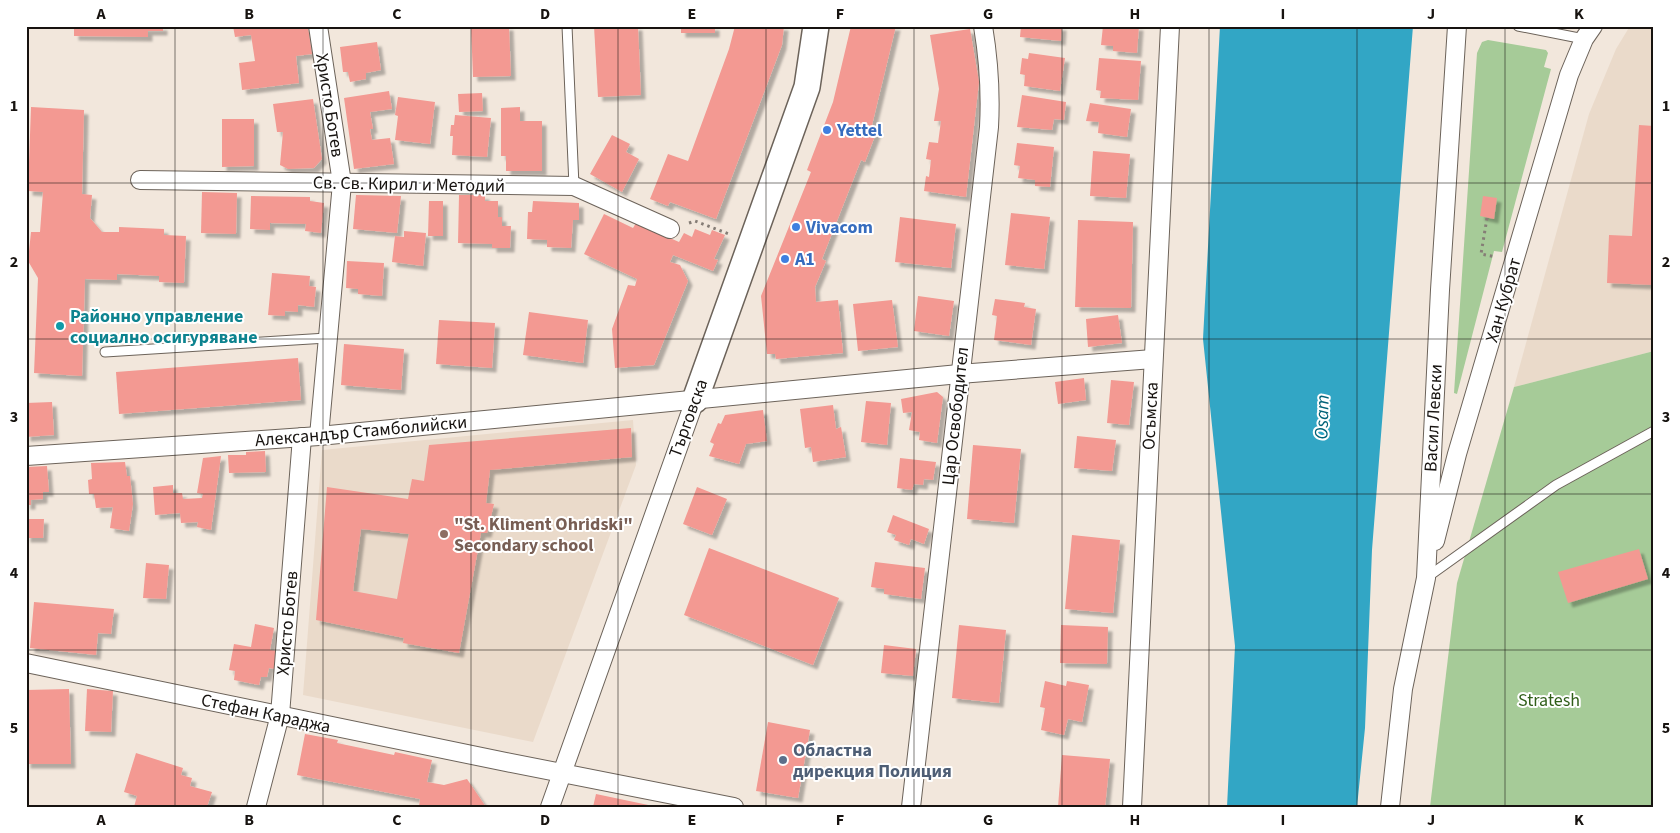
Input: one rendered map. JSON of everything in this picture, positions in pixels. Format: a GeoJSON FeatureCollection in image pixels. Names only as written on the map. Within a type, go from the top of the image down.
{"type":"FeatureCollection","features":[{"type":"Feature","properties":{"kind":"street","name":"Христо Ботев"},"geometry":{"type":"LineString","coordinates":[[256,807],[280,715],[310,436],[327,338],[342,183],[318,26]]}},
{"type":"Feature","properties":{"kind":"street","name":"Търговска"},"geometry":{"type":"LineString","coordinates":[[550,807],[807,87],[816,26]]}},
{"type":"Feature","properties":{"kind":"street","name":"Цар Освободител"},"geometry":{"type":"LineString","coordinates":[[911,807],[988,127],[991,90],[983,26]]}},
{"type":"Feature","properties":{"kind":"street","name":"Осъмска"},"geometry":{"type":"LineString","coordinates":[[1132,807],[1170,26]]}},
{"type":"Feature","properties":{"kind":"street","name":"Васил Левски"},"geometry":{"type":"LineString","coordinates":[[1390,807],[1403,690],[1426,578],[1440,290],[1457,26]]}},
{"type":"Feature","properties":{"kind":"street","name":"Хан Кубрат"},"geometry":{"type":"LineString","coordinates":[[1426,578],[1458,454],[1537,180],[1569,75],[1589,33]]}},
{"type":"Feature","properties":{"kind":"street","name":"Св. Св. Кирил и Методий"},"geometry":{"type":"LineString","coordinates":[[140,180],[574,186],[670,229]]}},
{"type":"Feature","properties":{"kind":"street","name":"Александър Стамболийски"},"geometry":{"type":"LineString","coordinates":[[26,456],[310,436],[959,374],[1153,359]]}},
{"type":"Feature","properties":{"kind":"street","name":"Стефан Караджа"},"geometry":{"type":"LineString","coordinates":[[26,663],[734,807]]}},
{"type":"Feature","properties":{"kind":"lane"},"geometry":{"type":"LineString","coordinates":[[567,26],[574,186]]}},
{"type":"Feature","properties":{"kind":"lane"},"geometry":{"type":"LineString","coordinates":[[1518,26],[1589,33]]}},
{"type":"Feature","properties":{"kind":"lane"},"geometry":{"type":"LineString","coordinates":[[105,352],[327,338]]}},
{"type":"Feature","properties":{"kind":"lane"},"geometry":{"type":"LineString","coordinates":[[1426,578],[1556,485],[1654,431]]}},
{"type":"Feature","properties":{"kind":"path"},"geometry":{"type":"LineString","coordinates":[[1487,218],[1481,254],[1497,257]]}},
{"type":"Feature","properties":{"kind":"path"},"geometry":{"type":"LineString","coordinates":[[670,229],[695,221],[751,243]]}},
{"type":"Feature","properties":{"kind":"shaded area"},"geometry":{"type":"Polygon","coordinates":[[[1630,26],[1654,26],[1654,351],[1514,387],[1589,114],[1616,49],[1630,26]]]}},
{"type":"Feature","properties":{"kind":"shaded area"},"geometry":{"type":"Polygon","coordinates":[[[633,420],[636,465],[533,742],[303,695],[322,450],[633,420]]]}},
{"type":"Feature","properties":{"kind":"green space"},"geometry":{"type":"Polygon","coordinates":[[[1488,40],[1546,50],[1548,53],[1544,67],[1551,69],[1502,252],[1494,251],[1457,394],[1454,393],[1477,53],[1482,42],[1488,40]]]}},
{"type":"Feature","properties":{"kind":"green space","name":"Stratesh"},"geometry":{"type":"Polygon","coordinates":[[[1654,351],[1654,807],[1430,807],[1457,583],[1514,387],[1654,351]]]}},
{"type":"Feature","properties":{"kind":"water","name":"Osam"},"geometry":{"type":"Polygon","coordinates":[[[1220,26],[1413,26],[1372,550],[1365,728],[1357,807],[1227,807],[1235,646],[1203,339],[1220,26]]]}},
{"type":"Feature","properties":{"kind":"building"},"geometry":{"type":"Polygon","coordinates":[[[74,26],[163,26],[163,31],[148,31],[148,37],[74,36],[74,26]]]}},
{"type":"Feature","properties":{"kind":"building"},"geometry":{"type":"Polygon","coordinates":[[[233,26],[291,26],[292,29],[308,27],[312,54],[296,56],[299,83],[242,90],[239,63],[255,61],[251,35],[235,37],[233,26]]]}},
{"type":"Feature","properties":{"kind":"building"},"geometry":{"type":"Polygon","coordinates":[[[471,26],[509,26],[511,76],[473,77],[471,26]]]}},
{"type":"Feature","properties":{"kind":"building"},"geometry":{"type":"Polygon","coordinates":[[[594,26],[638,26],[641,95],[598,97],[594,26]]]}},
{"type":"Feature","properties":{"kind":"building"},"geometry":{"type":"Polygon","coordinates":[[[681,26],[715,26],[715,33],[681,33],[681,26]]]}},
{"type":"Feature","properties":{"kind":"building"},"geometry":{"type":"Polygon","coordinates":[[[735,26],[784,26],[782,45],[716,219],[670,202],[668,206],[650,199],[668,154],[688,161],[729,49],[735,26]]]}},
{"type":"Feature","properties":{"kind":"building"},"geometry":{"type":"Polygon","coordinates":[[[851,26],[896,26],[872,125],[878,128],[865,162],[861,160],[822,259],[826,261],[815,287],[816,302],[838,300],[843,353],[776,359],[775,354],[767,354],[761,296],[811,172],[807,170],[833,102],[851,26]]]}},
{"type":"Feature","properties":{"kind":"building"},"geometry":{"type":"Polygon","coordinates":[[[1021,26],[1062,26],[1061,41],[1020,37],[1021,26]]]}},
{"type":"Feature","properties":{"kind":"building"},"geometry":{"type":"Polygon","coordinates":[[[1103,26],[1139,26],[1137,53],[1113,51],[1113,46],[1101,45],[1103,26]]]}},
{"type":"Feature","properties":{"kind":"building"},"geometry":{"type":"Polygon","coordinates":[[[970,29],[979,82],[966,197],[924,191],[926,176],[929,177],[931,160],[926,159],[929,142],[938,143],[941,121],[934,121],[939,89],[930,35],[970,29]]]}},
{"type":"Feature","properties":{"kind":"building"},"geometry":{"type":"Polygon","coordinates":[[[377,42],[381,70],[366,73],[366,79],[350,82],[348,72],[343,72],[340,47],[377,42]]]}},
{"type":"Feature","properties":{"kind":"building"},"geometry":{"type":"Polygon","coordinates":[[[1029,53],[1065,58],[1060,91],[1024,86],[1025,75],[1020,74],[1022,58],[1028,59],[1029,53]]]}},
{"type":"Feature","properties":{"kind":"building"},"geometry":{"type":"Polygon","coordinates":[[[1099,58],[1141,61],[1138,100],[1100,98],[1101,91],[1096,90],[1099,58]]]}},
{"type":"Feature","properties":{"kind":"building"},"geometry":{"type":"Polygon","coordinates":[[[389,91],[392,109],[370,112],[373,129],[370,129],[372,140],[390,138],[394,164],[354,169],[344,98],[389,91]]]}},
{"type":"Feature","properties":{"kind":"building"},"geometry":{"type":"Polygon","coordinates":[[[482,93],[483,111],[459,112],[458,94],[482,93]]]}},
{"type":"Feature","properties":{"kind":"building"},"geometry":{"type":"Polygon","coordinates":[[[1022,95],[1066,102],[1064,120],[1054,119],[1052,130],[1017,127],[1022,95]]]}},
{"type":"Feature","properties":{"kind":"building"},"geometry":{"type":"Polygon","coordinates":[[[398,97],[435,102],[430,144],[395,140],[398,116],[395,115],[398,97]]]}},
{"type":"Feature","properties":{"kind":"building"},"geometry":{"type":"Polygon","coordinates":[[[313,99],[322,159],[314,168],[288,169],[280,165],[283,132],[277,132],[273,104],[313,99]]]}},
{"type":"Feature","properties":{"kind":"building"},"geometry":{"type":"Polygon","coordinates":[[[1090,103],[1131,109],[1127,137],[1098,133],[1099,122],[1086,121],[1090,103]]]}},
{"type":"Feature","properties":{"kind":"building"},"geometry":{"type":"Polygon","coordinates":[[[31,107],[84,110],[82,194],[92,195],[90,218],[102,232],[119,232],[119,227],[164,229],[164,235],[186,236],[184,283],[159,282],[159,276],[117,274],[117,280],[85,279],[82,376],[34,373],[38,278],[28,261],[31,232],[40,232],[43,192],[28,191],[31,107]]]}},
{"type":"Feature","properties":{"kind":"building"},"geometry":{"type":"Polygon","coordinates":[[[520,107],[520,121],[542,121],[542,171],[506,171],[506,156],[501,156],[501,108],[520,107]]]}},
{"type":"Feature","properties":{"kind":"building"},"geometry":{"type":"Polygon","coordinates":[[[455,115],[491,118],[487,157],[452,155],[453,136],[450,136],[451,125],[454,125],[455,115]]]}},
{"type":"Feature","properties":{"kind":"building"},"geometry":{"type":"Polygon","coordinates":[[[222,119],[254,119],[254,166],[222,167],[222,119]]]}},
{"type":"Feature","properties":{"kind":"building"},"geometry":{"type":"Polygon","coordinates":[[[1639,125],[1654,126],[1654,285],[1607,283],[1609,235],[1632,236],[1639,125]]]}},
{"type":"Feature","properties":{"kind":"building"},"geometry":{"type":"Polygon","coordinates":[[[612,135],[630,144],[626,152],[639,159],[622,192],[590,174],[612,135]]]}},
{"type":"Feature","properties":{"kind":"building"},"geometry":{"type":"Polygon","coordinates":[[[1017,143],[1054,147],[1050,187],[1035,186],[1035,180],[1018,178],[1020,166],[1014,165],[1017,143]]]}},
{"type":"Feature","properties":{"kind":"building"},"geometry":{"type":"Polygon","coordinates":[[[1093,151],[1130,154],[1126,198],[1090,196],[1093,151]]]}},
{"type":"Feature","properties":{"kind":"building"},"geometry":{"type":"Polygon","coordinates":[[[202,192],[237,193],[236,234],[201,233],[202,192]]]}},
{"type":"Feature","properties":{"kind":"building"},"geometry":{"type":"Polygon","coordinates":[[[356,195],[401,196],[397,233],[353,229],[356,195]]]}},
{"type":"Feature","properties":{"kind":"building"},"geometry":{"type":"Polygon","coordinates":[[[459,195],[485,195],[485,201],[498,201],[498,217],[502,217],[502,226],[511,226],[510,248],[492,248],[492,244],[458,243],[459,195]]]}},
{"type":"Feature","properties":{"kind":"building"},"geometry":{"type":"Polygon","coordinates":[[[251,196],[310,197],[310,201],[324,203],[321,233],[305,231],[306,224],[270,223],[270,230],[250,229],[251,196]]]}},
{"type":"Feature","properties":{"kind":"building"},"geometry":{"type":"Polygon","coordinates":[[[1483,196],[1497,198],[1494,219],[1480,216],[1483,196]]]}},
{"type":"Feature","properties":{"kind":"building"},"geometry":{"type":"Polygon","coordinates":[[[429,201],[443,201],[443,236],[428,236],[429,201]]]}},
{"type":"Feature","properties":{"kind":"building"},"geometry":{"type":"Polygon","coordinates":[[[533,201],[579,203],[579,220],[573,220],[571,248],[547,247],[547,240],[527,239],[528,212],[532,212],[533,201]]]}},
{"type":"Feature","properties":{"kind":"building"},"geometry":{"type":"Polygon","coordinates":[[[1011,213],[1050,217],[1044,269],[1005,265],[1011,213]]]}},
{"type":"Feature","properties":{"kind":"building"},"geometry":{"type":"Polygon","coordinates":[[[604,214],[633,228],[636,223],[679,242],[684,233],[692,237],[695,229],[710,235],[712,230],[725,235],[714,259],[718,260],[713,271],[673,255],[670,262],[680,265],[688,281],[654,365],[615,368],[612,329],[628,285],[635,286],[637,279],[584,254],[604,214]]]}},
{"type":"Feature","properties":{"kind":"building"},"geometry":{"type":"Polygon","coordinates":[[[900,217],[956,224],[951,268],[895,262],[900,217]]]}},
{"type":"Feature","properties":{"kind":"building"},"geometry":{"type":"Polygon","coordinates":[[[1078,220],[1133,222],[1131,308],[1075,307],[1078,220]]]}},
{"type":"Feature","properties":{"kind":"building"},"geometry":{"type":"Polygon","coordinates":[[[404,231],[426,233],[423,266],[392,262],[395,236],[404,237],[404,231]]]}},
{"type":"Feature","properties":{"kind":"building"},"geometry":{"type":"Polygon","coordinates":[[[347,261],[384,263],[382,296],[358,294],[358,289],[346,288],[347,261]]]}},
{"type":"Feature","properties":{"kind":"building"},"geometry":{"type":"Polygon","coordinates":[[[272,273],[310,276],[309,286],[316,287],[314,307],[298,305],[298,312],[285,311],[285,316],[268,315],[272,273]]]}},
{"type":"Feature","properties":{"kind":"building"},"geometry":{"type":"Polygon","coordinates":[[[918,296],[954,301],[949,336],[914,331],[918,296]]]}},
{"type":"Feature","properties":{"kind":"building"},"geometry":{"type":"Polygon","coordinates":[[[995,299],[1025,303],[1024,307],[1036,309],[1031,345],[994,340],[997,316],[992,315],[995,299]]]}},
{"type":"Feature","properties":{"kind":"building"},"geometry":{"type":"Polygon","coordinates":[[[892,300],[898,347],[858,351],[853,304],[892,300]]]}},
{"type":"Feature","properties":{"kind":"building"},"geometry":{"type":"Polygon","coordinates":[[[529,312],[588,320],[583,363],[523,355],[529,312]]]}},
{"type":"Feature","properties":{"kind":"building"},"geometry":{"type":"Polygon","coordinates":[[[1118,315],[1122,343],[1088,347],[1086,319],[1118,315]]]}},
{"type":"Feature","properties":{"kind":"building"},"geometry":{"type":"Polygon","coordinates":[[[439,320],[495,323],[492,368],[436,364],[439,320]]]}},
{"type":"Feature","properties":{"kind":"building"},"geometry":{"type":"Polygon","coordinates":[[[344,344],[404,349],[401,390],[341,385],[344,344]]]}},
{"type":"Feature","properties":{"kind":"building"},"geometry":{"type":"Polygon","coordinates":[[[298,358],[301,400],[119,414],[116,372],[298,358]]]}},
{"type":"Feature","properties":{"kind":"building"},"geometry":{"type":"Polygon","coordinates":[[[1084,378],[1086,400],[1058,404],[1055,382],[1084,378]]]}},
{"type":"Feature","properties":{"kind":"building"},"geometry":{"type":"Polygon","coordinates":[[[1111,380],[1134,382],[1129,425],[1107,423],[1111,380]]]}},
{"type":"Feature","properties":{"kind":"building"},"geometry":{"type":"Polygon","coordinates":[[[937,392],[943,397],[937,443],[919,440],[920,432],[909,430],[912,412],[903,413],[901,399],[937,392]]]}},
{"type":"Feature","properties":{"kind":"building"},"geometry":{"type":"Polygon","coordinates":[[[866,401],[891,403],[887,445],[861,442],[866,401]]]}},
{"type":"Feature","properties":{"kind":"building"},"geometry":{"type":"Polygon","coordinates":[[[52,402],[54,435],[26,437],[26,403],[52,402]]]}},
{"type":"Feature","properties":{"kind":"building"},"geometry":{"type":"Polygon","coordinates":[[[833,405],[836,429],[841,427],[846,457],[813,462],[811,447],[805,448],[800,409],[833,405]]]}},
{"type":"Feature","properties":{"kind":"building"},"geometry":{"type":"Polygon","coordinates":[[[763,410],[767,441],[746,444],[739,464],[709,456],[714,444],[710,442],[718,423],[721,424],[725,415],[763,410]]]}},
{"type":"Feature","properties":{"kind":"building"},"geometry":{"type":"Polygon","coordinates":[[[631,428],[632,457],[490,470],[486,503],[494,504],[487,533],[481,533],[459,653],[403,643],[404,638],[316,620],[327,487],[408,499],[412,479],[424,481],[429,445],[631,428]],[[361,529],[353,591],[397,599],[409,534],[361,529]]]}},
{"type":"Feature","properties":{"kind":"building"},"geometry":{"type":"Polygon","coordinates":[[[1077,436],[1116,440],[1112,471],[1074,468],[1077,436]]]}},
{"type":"Feature","properties":{"kind":"building"},"geometry":{"type":"Polygon","coordinates":[[[973,445],[1021,449],[1014,523],[967,519],[973,445]]]}},
{"type":"Feature","properties":{"kind":"building"},"geometry":{"type":"Polygon","coordinates":[[[265,451],[266,472],[229,473],[228,455],[246,455],[246,452],[265,451]]]}},
{"type":"Feature","properties":{"kind":"building"},"geometry":{"type":"Polygon","coordinates":[[[221,456],[211,530],[197,527],[198,522],[181,523],[180,513],[155,515],[153,487],[173,485],[173,493],[182,493],[183,499],[202,498],[203,494],[197,493],[203,458],[221,456]]]}},
{"type":"Feature","properties":{"kind":"building"},"geometry":{"type":"Polygon","coordinates":[[[900,458],[936,462],[933,480],[924,479],[923,485],[914,484],[912,490],[897,488],[900,458]]]}},
{"type":"Feature","properties":{"kind":"building"},"geometry":{"type":"Polygon","coordinates":[[[125,462],[127,476],[130,476],[133,504],[129,531],[110,528],[113,507],[96,508],[94,494],[89,494],[88,480],[92,479],[91,463],[125,462]]]}},
{"type":"Feature","properties":{"kind":"building"},"geometry":{"type":"Polygon","coordinates":[[[47,466],[49,492],[43,492],[43,499],[31,500],[31,505],[26,505],[26,467],[47,466]]]}},
{"type":"Feature","properties":{"kind":"building"},"geometry":{"type":"Polygon","coordinates":[[[697,487],[727,499],[712,535],[683,524],[697,487]]]}},
{"type":"Feature","properties":{"kind":"building"},"geometry":{"type":"Polygon","coordinates":[[[893,515],[929,529],[924,544],[911,539],[909,545],[894,540],[896,535],[887,532],[893,515]]]}},
{"type":"Feature","properties":{"kind":"building"},"geometry":{"type":"Polygon","coordinates":[[[26,519],[44,519],[43,538],[26,538],[26,519]]]}},
{"type":"Feature","properties":{"kind":"building"},"geometry":{"type":"Polygon","coordinates":[[[1072,535],[1120,540],[1113,613],[1065,609],[1072,535]]]}},
{"type":"Feature","properties":{"kind":"building"},"geometry":{"type":"Polygon","coordinates":[[[709,548],[839,598],[813,665],[684,615],[709,548]]]}},
{"type":"Feature","properties":{"kind":"building"},"geometry":{"type":"Polygon","coordinates":[[[1639,549],[1648,579],[1568,603],[1558,572],[1639,549]]]}},
{"type":"Feature","properties":{"kind":"building"},"geometry":{"type":"Polygon","coordinates":[[[875,562],[925,568],[921,599],[884,594],[884,589],[871,587],[875,562]]]}},
{"type":"Feature","properties":{"kind":"building"},"geometry":{"type":"Polygon","coordinates":[[[146,563],[169,565],[166,599],[143,598],[146,563]]]}},
{"type":"Feature","properties":{"kind":"building"},"geometry":{"type":"Polygon","coordinates":[[[34,602],[114,609],[111,634],[98,633],[96,655],[30,648],[34,602]]]}},
{"type":"Feature","properties":{"kind":"building"},"geometry":{"type":"Polygon","coordinates":[[[255,624],[274,628],[270,650],[278,651],[275,669],[269,668],[267,677],[261,677],[259,685],[234,680],[235,671],[229,670],[234,644],[251,647],[255,624]]]}},
{"type":"Feature","properties":{"kind":"building"},"geometry":{"type":"Polygon","coordinates":[[[959,625],[1006,630],[999,703],[952,698],[959,625]]]}},
{"type":"Feature","properties":{"kind":"building"},"geometry":{"type":"Polygon","coordinates":[[[1061,625],[1108,627],[1107,664],[1060,663],[1061,625]]]}},
{"type":"Feature","properties":{"kind":"building"},"geometry":{"type":"Polygon","coordinates":[[[884,645],[916,649],[913,676],[881,673],[884,645]]]}},
{"type":"Feature","properties":{"kind":"building"},"geometry":{"type":"Polygon","coordinates":[[[1045,681],[1066,686],[1067,681],[1089,685],[1082,722],[1068,719],[1064,735],[1041,730],[1045,708],[1040,707],[1045,681]]]}},
{"type":"Feature","properties":{"kind":"building"},"geometry":{"type":"Polygon","coordinates":[[[69,689],[71,764],[26,764],[26,690],[69,689]]]}},
{"type":"Feature","properties":{"kind":"building"},"geometry":{"type":"Polygon","coordinates":[[[87,689],[113,691],[111,732],[85,731],[87,689]]]}},
{"type":"Feature","properties":{"kind":"building","name":"Областна дирекция Полиция"},"geometry":{"type":"Polygon","coordinates":[[[768,722],[810,730],[798,798],[756,791],[768,722]]]}},
{"type":"Feature","properties":{"kind":"building"},"geometry":{"type":"Polygon","coordinates":[[[305,734],[338,740],[337,743],[394,755],[395,752],[432,760],[427,782],[444,785],[467,779],[486,807],[419,807],[420,799],[297,775],[305,734]]]}},
{"type":"Feature","properties":{"kind":"building"},"geometry":{"type":"Polygon","coordinates":[[[136,753],[183,768],[181,775],[192,778],[190,786],[212,792],[207,807],[134,807],[137,796],[124,792],[136,753]]]}},
{"type":"Feature","properties":{"kind":"building"},"geometry":{"type":"Polygon","coordinates":[[[1062,755],[1110,759],[1105,807],[1058,807],[1062,755]]]}},
{"type":"Feature","properties":{"kind":"building"},"geometry":{"type":"Polygon","coordinates":[[[596,794],[653,806],[593,807],[596,794]]]}},
{"type":"Feature","properties":{"kind":"place","name":"Yettel"},"geometry":{"type":"Point","coordinates":[827,130]}},
{"type":"Feature","properties":{"kind":"place","name":"Vivacom"},"geometry":{"type":"Point","coordinates":[796,227]}},
{"type":"Feature","properties":{"kind":"place","name":"A1"},"geometry":{"type":"Point","coordinates":[785,259]}},
{"type":"Feature","properties":{"kind":"place","name":"Районно управление социално осигуряване"},"geometry":{"type":"Point","coordinates":[60,326]}},
{"type":"Feature","properties":{"kind":"place","name":"\"St. Kliment Ohridski\" Secondary school"},"geometry":{"type":"Point","coordinates":[444,534]}},
{"type":"Feature","properties":{"kind":"place","name":"Областна дирекция Полиция"},"geometry":{"type":"Point","coordinates":[783,760]}}]}
